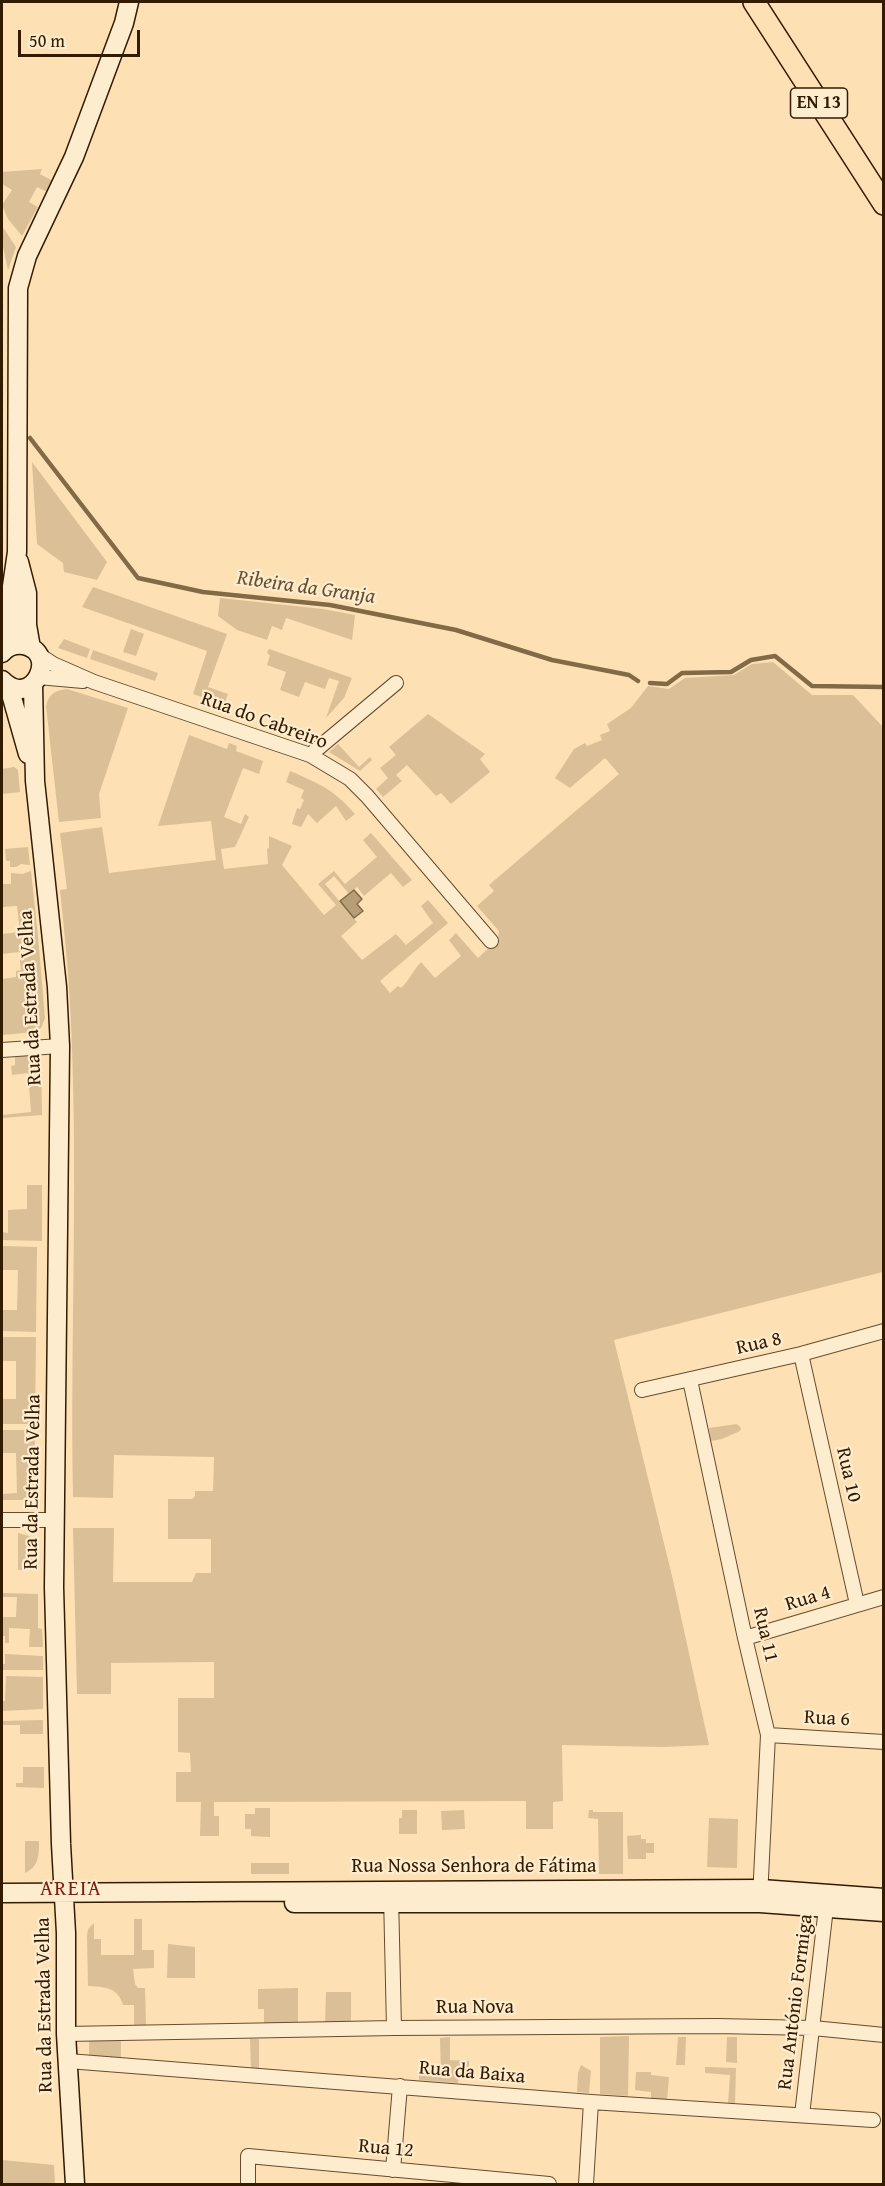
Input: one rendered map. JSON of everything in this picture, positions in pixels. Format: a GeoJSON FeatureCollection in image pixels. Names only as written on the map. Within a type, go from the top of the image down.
{"type":"FeatureCollection","features":[{"type":"Feature","properties":{"kind":"main road","name":"EN 13"},"geometry":{"type":"LineString","coordinates":[[754,2],[884,204]]}},
{"type":"Feature","properties":{"kind":"street"},"geometry":{"type":"LineString","coordinates":[[5,651],[17,552],[18,288],[27,256],[74,158],[124,23],[129,2]]}},
{"type":"Feature","properties":{"kind":"street","name":"Rua da Estrada Velha"},"geometry":{"type":"LineString","coordinates":[[17,552],[27,593],[27,625],[41,665],[36,681],[35,781],[57,987],[60,1046],[55,1520],[57,1716],[65,1897],[66,2034],[75,2184]]}},
{"type":"Feature","properties":{"kind":"street"},"geometry":{"type":"LineString","coordinates":[[5,651],[18,645],[34,650],[53,664],[94,682]]}},
{"type":"Feature","properties":{"kind":"street"},"geometry":{"type":"LineString","coordinates":[[4,683],[21,689],[36,681],[94,682]]}},
{"type":"Feature","properties":{"kind":"street","name":"Rua do Cabreiro"},"geometry":{"type":"LineString","coordinates":[[94,682],[310,756],[350,779],[491,941]]}},
{"type":"Feature","properties":{"kind":"street","name":"Rua da Estrada Velha"},"geometry":{"type":"LineString","coordinates":[[4,683],[35,781]]}},
{"type":"Feature","properties":{"kind":"street"},"geometry":{"type":"LineString","coordinates":[[310,756],[396,683]]}},
{"type":"Feature","properties":{"kind":"street"},"geometry":{"type":"LineString","coordinates":[[2,1050],[60,1046]]}},
{"type":"Feature","properties":{"kind":"street","name":"Rua 8"},"geometry":{"type":"LineString","coordinates":[[642,1390],[801,1354],[884,1331]]}},
{"type":"Feature","properties":{"kind":"street","name":"Rua 10"},"geometry":{"type":"LineString","coordinates":[[801,1354],[856,1604]]}},
{"type":"Feature","properties":{"kind":"street","name":"Rua 11"},"geometry":{"type":"LineString","coordinates":[[690,1380],[768,1735],[760,1896]]}},
{"type":"Feature","properties":{"kind":"street"},"geometry":{"type":"LineString","coordinates":[[2,1520],[55,1520]]}},
{"type":"Feature","properties":{"kind":"street","name":"Rua 4"},"geometry":{"type":"LineString","coordinates":[[745,1638],[856,1604],[884,1598]]}},
{"type":"Feature","properties":{"kind":"street","name":"Rua 6"},"geometry":{"type":"LineString","coordinates":[[768,1735],[884,1742]]}},
{"type":"Feature","properties":{"kind":"street"},"geometry":{"type":"LineString","coordinates":[[2,1893],[65,1897]]}},
{"type":"Feature","properties":{"kind":"street","name":"Rua Nossa Senhora de Fátima"},"geometry":{"type":"LineString","coordinates":[[65,1897],[760,1896],[827,1901],[884,1912]]}},
{"type":"Feature","properties":{"kind":"street"},"geometry":{"type":"LineString","coordinates":[[2,1904],[65,1897]]}},
{"type":"Feature","properties":{"kind":"street"},"geometry":{"type":"LineString","coordinates":[[392,1897],[394,2028]]}},
{"type":"Feature","properties":{"kind":"street","name":"Rua Nossa Senhora de Fátima"},"geometry":{"type":"LineString","coordinates":[[827,1901],[884,1898]]}},
{"type":"Feature","properties":{"kind":"street","name":"Rua António Formiga"},"geometry":{"type":"LineString","coordinates":[[802,2115],[827,1901]]}},
{"type":"Feature","properties":{"kind":"street","name":"Rua Nova"},"geometry":{"type":"LineString","coordinates":[[66,2034],[394,2028],[717,2026],[813,2028],[884,2035]]}},
{"type":"Feature","properties":{"kind":"street","name":"Rua da Baixa"},"geometry":{"type":"LineString","coordinates":[[68,2061],[591,2102],[873,2120]]}},
{"type":"Feature","properties":{"kind":"street"},"geometry":{"type":"LineString","coordinates":[[393,2169],[400,2086]]}},
{"type":"Feature","properties":{"kind":"street"},"geometry":{"type":"LineString","coordinates":[[586,2184],[591,2102]]}},
{"type":"Feature","properties":{"kind":"street","name":"Rua 12"},"geometry":{"type":"LineString","coordinates":[[248,2184],[248,2156],[549,2184]]}},
{"type":"Feature","properties":{"kind":"shaded area"},"geometry":{"type":"Polygon","coordinates":[[[42,169],[40,174],[53,181],[47,192],[37,187],[29,202],[38,207],[22,236],[8,219],[2,205],[12,190],[2,184],[2,172],[42,169]]]}},
{"type":"Feature","properties":{"kind":"shaded area"},"geometry":{"type":"Polygon","coordinates":[[[2,226],[16,247],[8,270],[2,242],[2,226]]]}},
{"type":"Feature","properties":{"kind":"shaded area"},"geometry":{"type":"Polygon","coordinates":[[[32,462],[107,562],[97,580],[64,572],[63,563],[37,544],[32,462]]]}},
{"type":"Feature","properties":{"kind":"shaded area"},"geometry":{"type":"Polygon","coordinates":[[[93,587],[227,634],[208,687],[228,694],[224,705],[193,694],[207,651],[82,607],[93,587]]]}},
{"type":"Feature","properties":{"kind":"shaded area"},"geometry":{"type":"Polygon","coordinates":[[[220,598],[323,609],[355,615],[352,640],[286,618],[282,630],[272,626],[267,640],[237,630],[218,616],[220,598]]]}},
{"type":"Feature","properties":{"kind":"shaded area"},"geometry":{"type":"Polygon","coordinates":[[[131,629],[144,634],[136,656],[123,652],[131,629]]]}},
{"type":"Feature","properties":{"kind":"shaded area"},"geometry":{"type":"Polygon","coordinates":[[[64,639],[90,649],[87,658],[58,648],[64,639]]]}},
{"type":"Feature","properties":{"kind":"shaded area"},"geometry":{"type":"Polygon","coordinates":[[[269,649],[352,678],[344,698],[326,718],[339,681],[329,678],[325,689],[305,682],[299,697],[280,690],[286,672],[267,665],[269,649]]]}},
{"type":"Feature","properties":{"kind":"shaded area"},"geometry":{"type":"Polygon","coordinates":[[[93,650],[158,673],[155,681],[90,659],[93,650]]]}},
{"type":"Feature","properties":{"kind":"shaded area"},"geometry":{"type":"Polygon","coordinates":[[[773,662],[812,695],[853,695],[883,727],[883,1272],[614,1340],[673,1580],[709,1745],[663,1747],[562,1745],[563,1801],[553,1802],[553,1829],[526,1829],[526,1801],[214,1802],[214,1816],[219,1816],[219,1836],[200,1836],[201,1802],[176,1802],[176,1772],[191,1772],[190,1753],[178,1752],[178,1698],[214,1698],[214,1662],[111,1663],[111,1694],[77,1694],[73,1528],[114,1528],[113,1582],[192,1582],[196,1573],[211,1573],[211,1539],[168,1539],[168,1499],[192,1499],[195,1491],[213,1491],[214,1457],[114,1455],[113,1498],[73,1497],[73,1065],[60,890],[67,889],[60,833],[102,827],[109,873],[216,860],[211,821],[158,826],[189,735],[227,749],[229,743],[237,746],[236,751],[263,761],[259,774],[243,768],[224,817],[241,824],[245,814],[249,817],[235,847],[221,849],[224,869],[268,864],[269,836],[292,846],[282,865],[324,915],[336,905],[318,884],[334,871],[345,884],[377,857],[363,840],[371,833],[412,880],[403,887],[391,873],[364,896],[357,887],[349,894],[334,876],[325,884],[357,922],[341,936],[362,960],[396,934],[406,945],[433,923],[421,906],[428,900],[448,923],[380,981],[390,993],[398,986],[401,988],[404,985],[421,962],[435,978],[461,956],[449,940],[456,933],[478,958],[498,939],[499,931],[477,906],[494,891],[489,885],[619,774],[605,758],[570,788],[555,778],[574,749],[585,743],[587,746],[602,740],[600,735],[610,731],[607,724],[631,708],[648,686],[669,689],[685,678],[734,675],[752,664],[773,662]]]}},
{"type":"Feature","properties":{"kind":"shaded area"},"geometry":{"type":"Polygon","coordinates":[[[67,689],[128,708],[99,794],[101,818],[59,822],[46,706],[53,694],[67,689]]]}},
{"type":"Feature","properties":{"kind":"shaded area"},"geometry":{"type":"Polygon","coordinates":[[[428,714],[485,754],[480,759],[490,772],[451,804],[441,793],[436,796],[407,765],[396,775],[402,781],[383,797],[376,789],[388,778],[380,768],[396,755],[389,747],[428,714]]]}},
{"type":"Feature","properties":{"kind":"shaded area"},"geometry":{"type":"Polygon","coordinates":[[[338,744],[359,767],[370,757],[372,760],[360,771],[329,752],[338,744]]]}},
{"type":"Feature","properties":{"kind":"shaded area"},"geometry":{"type":"Polygon","coordinates":[[[14,767],[18,770],[20,792],[2,794],[2,769],[14,767]]]}},
{"type":"Feature","properties":{"kind":"shaded area"},"geometry":{"type":"Polygon","coordinates":[[[290,771],[326,788],[355,814],[346,821],[336,806],[317,823],[308,814],[301,827],[292,824],[297,808],[300,809],[304,800],[301,798],[304,790],[286,782],[290,771]]]}},
{"type":"Feature","properties":{"kind":"shaded area"},"geometry":{"type":"Polygon","coordinates":[[[28,847],[30,865],[21,864],[10,867],[10,861],[6,861],[5,849],[28,847]]]}},
{"type":"Feature","properties":{"kind":"shaded area"},"geometry":{"type":"Polygon","coordinates":[[[31,871],[45,1018],[41,1028],[35,1032],[2,1035],[2,979],[16,977],[16,971],[21,970],[19,952],[2,954],[2,934],[20,932],[17,906],[2,907],[2,884],[11,884],[11,873],[22,874],[31,871]]]}},
{"type":"Feature","properties":{"kind":"shaded area"},"geometry":{"type":"Polygon","coordinates":[[[354,890],[362,899],[357,904],[363,911],[354,918],[340,901],[354,890]]]}},
{"type":"Feature","properties":{"kind":"shaded area"},"geometry":{"type":"Polygon","coordinates":[[[36,1054],[41,1059],[42,1115],[2,1118],[2,1115],[31,1112],[28,1073],[12,1075],[11,1066],[15,1065],[15,1055],[36,1054]]]}},
{"type":"Feature","properties":{"kind":"shaded area"},"geometry":{"type":"Polygon","coordinates":[[[27,1185],[42,1185],[42,1241],[2,1240],[2,1232],[8,1233],[8,1210],[27,1209],[27,1185]]]}},
{"type":"Feature","properties":{"kind":"shaded area"},"geometry":{"type":"Polygon","coordinates":[[[2,1246],[37,1247],[36,1332],[2,1331],[2,1310],[17,1310],[18,1270],[2,1270],[2,1246]]]}},
{"type":"Feature","properties":{"kind":"shaded area"},"geometry":{"type":"Polygon","coordinates":[[[2,1337],[36,1337],[35,1424],[2,1424],[2,1399],[16,1399],[16,1361],[2,1361],[2,1337]]]}},
{"type":"Feature","properties":{"kind":"shaded area"},"geometry":{"type":"Polygon","coordinates":[[[737,1424],[741,1428],[740,1431],[711,1441],[709,1428],[737,1424]]]}},
{"type":"Feature","properties":{"kind":"shaded area"},"geometry":{"type":"Polygon","coordinates":[[[2,1430],[35,1430],[34,1488],[30,1497],[23,1500],[2,1500],[2,1494],[17,1493],[16,1453],[2,1453],[2,1430]]]}},
{"type":"Feature","properties":{"kind":"shaded area"},"geometry":{"type":"Polygon","coordinates":[[[18,1533],[29,1536],[37,1545],[39,1570],[18,1570],[18,1533]]]}},
{"type":"Feature","properties":{"kind":"shaded area"},"geometry":{"type":"Polygon","coordinates":[[[2,1593],[38,1594],[38,1628],[42,1629],[43,1647],[29,1647],[30,1629],[9,1628],[9,1643],[5,1643],[5,1636],[2,1636],[2,1617],[16,1617],[17,1597],[2,1597],[2,1593]]]}},
{"type":"Feature","properties":{"kind":"shaded area"},"geometry":{"type":"Polygon","coordinates":[[[5,1654],[43,1656],[43,1670],[2,1670],[2,1664],[5,1664],[5,1654]]]}},
{"type":"Feature","properties":{"kind":"shaded area"},"geometry":{"type":"Polygon","coordinates":[[[6,1676],[43,1677],[43,1709],[2,1711],[2,1701],[5,1701],[6,1676]]]}},
{"type":"Feature","properties":{"kind":"shaded area"},"geometry":{"type":"Polygon","coordinates":[[[43,1720],[43,1734],[20,1734],[20,1725],[2,1725],[2,1721],[43,1720]]]}},
{"type":"Feature","properties":{"kind":"shaded area"},"geometry":{"type":"Polygon","coordinates":[[[23,1767],[44,1767],[44,1788],[16,1787],[16,1783],[23,1783],[23,1767]]]}},
{"type":"Feature","properties":{"kind":"shaded area"},"geometry":{"type":"Polygon","coordinates":[[[255,1808],[270,1808],[270,1837],[251,1836],[251,1829],[245,1829],[245,1814],[255,1814],[255,1808]]]}},
{"type":"Feature","properties":{"kind":"shaded area"},"geometry":{"type":"Polygon","coordinates":[[[402,1810],[417,1810],[417,1834],[399,1834],[399,1818],[402,1818],[402,1810]]]}},
{"type":"Feature","properties":{"kind":"shaded area"},"geometry":{"type":"Polygon","coordinates":[[[464,1810],[465,1829],[442,1830],[441,1811],[464,1810]]]}},
{"type":"Feature","properties":{"kind":"shaded area"},"geometry":{"type":"Polygon","coordinates":[[[589,1810],[623,1812],[623,1874],[599,1874],[598,1819],[588,1818],[589,1810]]]}},
{"type":"Feature","properties":{"kind":"shaded area"},"geometry":{"type":"Polygon","coordinates":[[[709,1818],[738,1819],[737,1868],[707,1867],[709,1818]]]}},
{"type":"Feature","properties":{"kind":"shaded area"},"geometry":{"type":"Polygon","coordinates":[[[641,1835],[641,1839],[646,1839],[646,1843],[654,1843],[654,1853],[646,1853],[646,1859],[628,1859],[627,1836],[641,1835]]]}},
{"type":"Feature","properties":{"kind":"shaded area"},"geometry":{"type":"Polygon","coordinates":[[[25,1841],[39,1841],[39,1851],[33,1867],[25,1873],[25,1841]]]}},
{"type":"Feature","properties":{"kind":"shaded area"},"geometry":{"type":"Polygon","coordinates":[[[251,1863],[289,1863],[289,1874],[251,1874],[251,1863]]]}},
{"type":"Feature","properties":{"kind":"shaded area"},"geometry":{"type":"Polygon","coordinates":[[[134,1919],[142,1919],[142,1950],[154,1950],[154,1968],[133,1969],[135,1984],[138,1988],[145,1988],[146,2026],[134,2026],[134,2005],[123,2005],[114,1991],[88,1986],[88,1929],[94,1923],[94,1939],[101,1939],[101,1955],[134,1955],[134,1919]]]}},
{"type":"Feature","properties":{"kind":"shaded area"},"geometry":{"type":"Polygon","coordinates":[[[168,1944],[195,1947],[195,1978],[167,1978],[168,1944]]]}},
{"type":"Feature","properties":{"kind":"shaded area"},"geometry":{"type":"Polygon","coordinates":[[[298,1988],[298,2024],[264,2025],[264,2009],[258,2009],[258,1989],[298,1988]]]}},
{"type":"Feature","properties":{"kind":"shaded area"},"geometry":{"type":"Polygon","coordinates":[[[326,1992],[351,1992],[351,2024],[325,2024],[326,1992]]]}},
{"type":"Feature","properties":{"kind":"shaded area"},"geometry":{"type":"Polygon","coordinates":[[[629,2036],[628,2096],[600,2094],[600,2037],[629,2036]]]}},
{"type":"Feature","properties":{"kind":"shaded area"},"geometry":{"type":"Polygon","coordinates":[[[450,2037],[450,2060],[469,2061],[469,2071],[459,2071],[458,2083],[419,2080],[419,2075],[441,2075],[440,2038],[450,2037]]]}},
{"type":"Feature","properties":{"kind":"shaded area"},"geometry":{"type":"Polygon","coordinates":[[[678,2037],[686,2037],[685,2065],[676,2065],[678,2037]]]}},
{"type":"Feature","properties":{"kind":"shaded area"},"geometry":{"type":"Polygon","coordinates":[[[727,2037],[737,2037],[737,2063],[726,2062],[727,2037]]]}},
{"type":"Feature","properties":{"kind":"shaded area"},"geometry":{"type":"Polygon","coordinates":[[[250,2039],[259,2039],[259,2069],[251,2069],[250,2039]]]}},
{"type":"Feature","properties":{"kind":"shaded area"},"geometry":{"type":"Polygon","coordinates":[[[121,2040],[121,2060],[89,2058],[89,2041],[121,2040]]]}},
{"type":"Feature","properties":{"kind":"shaded area"},"geometry":{"type":"Polygon","coordinates":[[[581,2065],[591,2071],[589,2093],[577,2092],[581,2065]]]}},
{"type":"Feature","properties":{"kind":"shaded area"},"geometry":{"type":"Polygon","coordinates":[[[705,2067],[736,2068],[735,2103],[728,2103],[730,2075],[705,2073],[705,2067]]]}},
{"type":"Feature","properties":{"kind":"shaded area"},"geometry":{"type":"Polygon","coordinates":[[[636,2072],[651,2072],[651,2075],[669,2077],[667,2100],[651,2098],[651,2092],[635,2090],[636,2072]]]}},
{"type":"Feature","properties":{"kind":"shaded area"},"geometry":{"type":"Polygon","coordinates":[[[2,2160],[54,2165],[55,2184],[2,2184],[2,2160]]]}},
{"type":"Feature","properties":{"kind":"waterway","name":"Ribeira da Granja"},"geometry":{"type":"LineString","coordinates":[[30,438],[138,578],[203,592],[330,605],[456,630],[552,660],[629,675],[638,681]]}},
{"type":"Feature","properties":{"kind":"waterway","name":"Ribeira da Granja"},"geometry":{"type":"LineString","coordinates":[[650,683],[667,684],[682,673],[731,672],[751,660],[775,656],[812,686],[884,687]]}},
{"type":"Feature","properties":{"kind":"district","name":"AREIA"},"geometry":{"type":"Point","coordinates":[71,1890]}}]}
